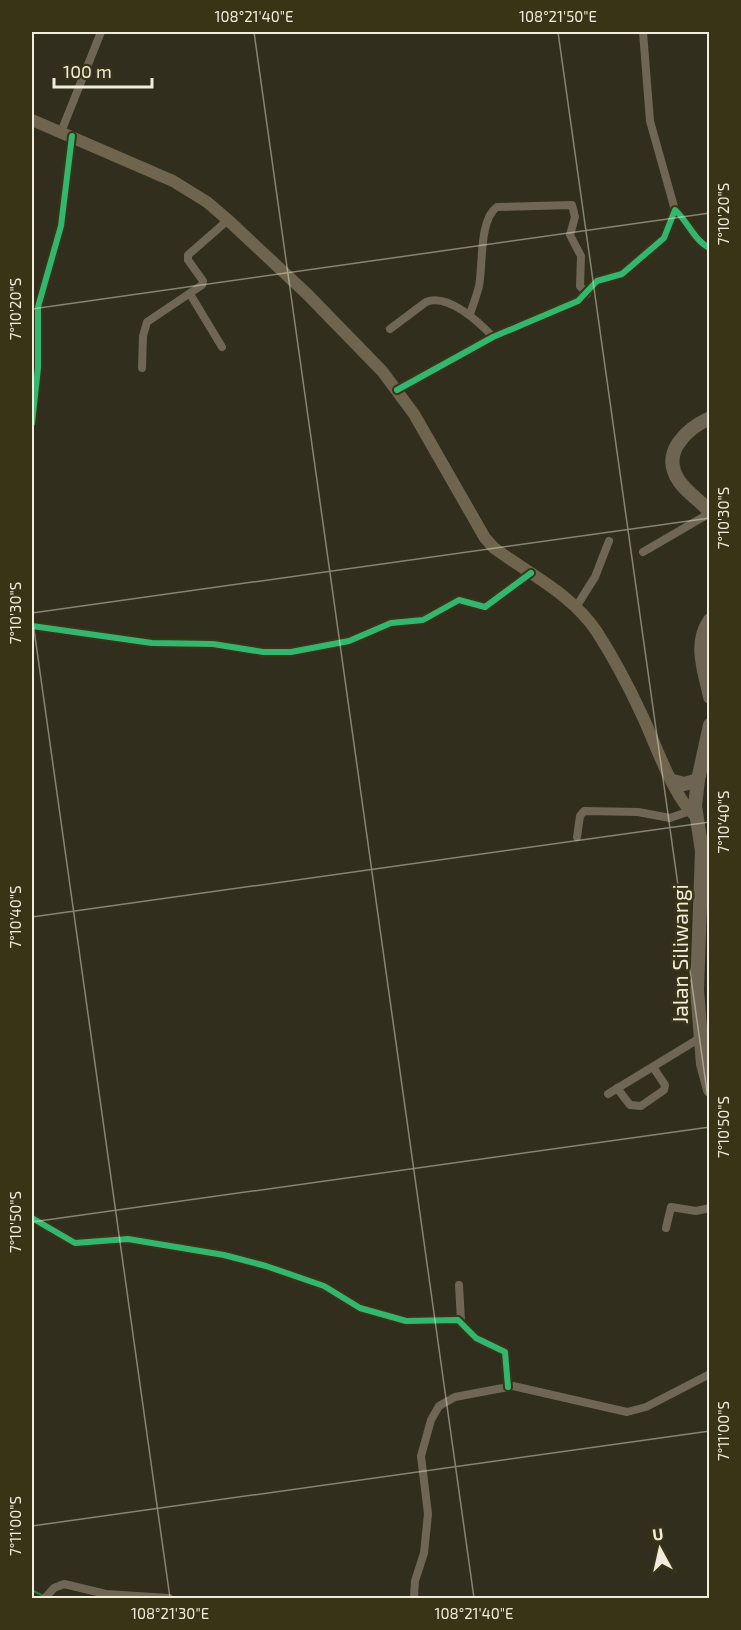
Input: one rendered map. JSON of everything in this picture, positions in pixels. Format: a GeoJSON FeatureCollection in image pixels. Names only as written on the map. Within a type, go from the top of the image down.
{"type":"FeatureCollection","features":[{"type":"Feature","properties":{"kind":"highway"},"geometry":{"type":"LineString","coordinates":[[710,418],[686,430],[674,454],[679,481],[710,513]]}},
{"type":"Feature","properties":{"kind":"highway"},"geometry":{"type":"LineString","coordinates":[[710,620],[703,630],[700,644],[710,697]]}},
{"type":"Feature","properties":{"kind":"highway","name":"Jalan Siliwangi"},"geometry":{"type":"LineString","coordinates":[[710,725],[693,814],[702,851],[696,961],[700,1038],[710,1090]]}},
{"type":"Feature","properties":{"kind":"highway"},"geometry":{"type":"LineString","coordinates":[[673,781],[684,784],[698,780]]}},
{"type":"Feature","properties":{"kind":"main road"},"geometry":{"type":"LineString","coordinates":[[32,120],[173,181],[207,202],[307,294],[382,370],[414,414],[485,538],[494,548],[576,607],[596,631],[620,672],[673,781],[693,814]]}},
{"type":"Feature","properties":{"kind":"street"},"geometry":{"type":"LineString","coordinates":[[32,423],[38,368],[38,307],[58,244],[67,134],[101,32]]}},
{"type":"Feature","properties":{"kind":"street"},"geometry":{"type":"LineString","coordinates":[[643,32],[650,121],[675,210],[684,217],[703,245],[710,248]]}},
{"type":"Feature","properties":{"kind":"street"},"geometry":{"type":"LineString","coordinates":[[470,314],[479,283],[486,227],[491,212],[497,207],[572,205],[575,217],[570,235],[580,250],[580,286],[587,294]]}},
{"type":"Feature","properties":{"kind":"street"},"geometry":{"type":"LineString","coordinates":[[398,390],[493,337],[578,301],[597,281],[624,273],[664,238],[675,210]]}},
{"type":"Feature","properties":{"kind":"street"},"geometry":{"type":"LineString","coordinates":[[142,368],[143,336],[147,322],[190,294],[203,281],[188,260],[188,255],[228,220]]}},
{"type":"Feature","properties":{"kind":"street"},"geometry":{"type":"LineString","coordinates":[[190,294],[222,347]]}},
{"type":"Feature","properties":{"kind":"street"},"geometry":{"type":"LineString","coordinates":[[390,329],[430,300],[470,314],[493,337]]}},
{"type":"Feature","properties":{"kind":"street"},"geometry":{"type":"LineString","coordinates":[[643,552],[710,513]]}},
{"type":"Feature","properties":{"kind":"street"},"geometry":{"type":"LineString","coordinates":[[576,607],[592,583],[609,541]]}},
{"type":"Feature","properties":{"kind":"street"},"geometry":{"type":"LineString","coordinates":[[32,626],[152,643],[213,644],[263,652],[302,651],[354,639],[394,622],[423,620],[459,600],[485,608],[531,573]]}},
{"type":"Feature","properties":{"kind":"street"},"geometry":{"type":"LineString","coordinates":[[577,837],[580,816],[584,811],[638,812],[669,818],[693,814]]}},
{"type":"Feature","properties":{"kind":"street"},"geometry":{"type":"LineString","coordinates":[[608,1094],[700,1038]]}},
{"type":"Feature","properties":{"kind":"street"},"geometry":{"type":"LineString","coordinates":[[617,1088],[630,1106],[641,1106],[665,1089],[653,1066]]}},
{"type":"Feature","properties":{"kind":"street"},"geometry":{"type":"LineString","coordinates":[[666,1228],[671,1207],[696,1211],[710,1208]]}},
{"type":"Feature","properties":{"kind":"street"},"geometry":{"type":"LineString","coordinates":[[32,1218],[75,1243],[128,1239],[214,1253],[259,1264],[309,1281],[335,1291],[360,1308],[406,1321],[461,1321]]}},
{"type":"Feature","properties":{"kind":"street"},"geometry":{"type":"LineString","coordinates":[[459,1285],[461,1321],[476,1338],[505,1352],[508,1387]]}},
{"type":"Feature","properties":{"kind":"street"},"geometry":{"type":"LineString","coordinates":[[414,1599],[415,1581],[424,1554],[428,1514],[421,1456],[433,1413],[446,1400],[508,1387],[627,1412],[646,1407],[710,1374]]}},
{"type":"Feature","properties":{"kind":"street"},"geometry":{"type":"LineString","coordinates":[[47,1596],[56,1586],[64,1584],[106,1594],[169,1599]]}},
{"type":"Feature","properties":{"kind":"waterway"},"geometry":{"type":"LineString","coordinates":[[32,1590],[45,1597]]}},
{"type":"Feature","properties":{"kind":"cycle path"},"geometry":{"type":"LineString","coordinates":[[32,423],[38,368],[38,307],[61,226],[72,136]]}},
{"type":"Feature","properties":{"kind":"cycle path"},"geometry":{"type":"LineString","coordinates":[[397,390],[493,337],[578,301],[597,281],[622,274],[664,238],[675,210],[695,236],[710,248]]}},
{"type":"Feature","properties":{"kind":"cycle path"},"geometry":{"type":"LineString","coordinates":[[32,626],[152,643],[213,644],[263,652],[291,652],[349,641],[391,623],[423,620],[459,600],[485,607],[531,573]]}},
{"type":"Feature","properties":{"kind":"cycle path"},"geometry":{"type":"LineString","coordinates":[[32,1218],[75,1243],[128,1239],[224,1255],[266,1266],[324,1286],[360,1308],[406,1321],[458,1320],[476,1338],[505,1352],[508,1387]]}}]}
